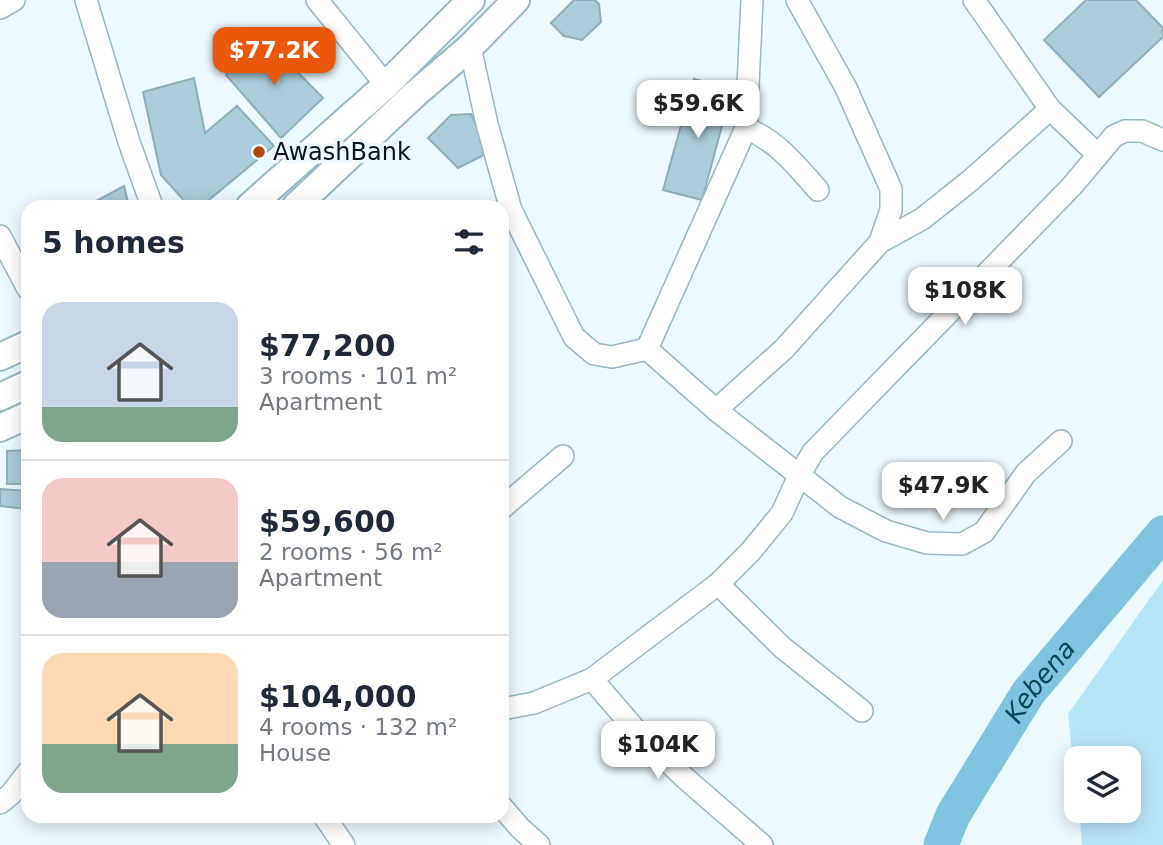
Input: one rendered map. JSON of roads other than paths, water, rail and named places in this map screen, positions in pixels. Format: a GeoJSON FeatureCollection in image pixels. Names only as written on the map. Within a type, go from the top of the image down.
{"type":"FeatureCollection","features":[{"type":"Feature","properties":{"kind":"main road"},"geometry":{"type":"LineString","coordinates":[[257,200],[386,85],[471,0]]}},
{"type":"Feature","properties":{"kind":"main road"},"geometry":{"type":"LineString","coordinates":[[302,200],[414,95],[470,47],[516,0]]}},
{"type":"Feature","properties":{"kind":"main road"},"geometry":{"type":"LineString","coordinates":[[0,357],[21,347]]}},
{"type":"Feature","properties":{"kind":"main road"},"geometry":{"type":"LineString","coordinates":[[0,397],[21,387]]}},
{"type":"Feature","properties":{"kind":"main road"},"geometry":{"type":"LineString","coordinates":[[0,428],[21,418]]}},
{"type":"Feature","properties":{"kind":"street"},"geometry":{"type":"LineString","coordinates":[[0,8],[14,0]]}},
{"type":"Feature","properties":{"kind":"street"},"geometry":{"type":"LineString","coordinates":[[86,0],[129,142],[150,200]]}},
{"type":"Feature","properties":{"kind":"street"},"geometry":{"type":"LineString","coordinates":[[317,0],[386,85]]}},
{"type":"Feature","properties":{"kind":"street"},"geometry":{"type":"LineString","coordinates":[[647,349],[746,128],[752,0]]}},
{"type":"Feature","properties":{"kind":"street"},"geometry":{"type":"LineString","coordinates":[[797,0],[846,88],[891,189],[891,210],[880,242]]}},
{"type":"Feature","properties":{"kind":"street"},"geometry":{"type":"LineString","coordinates":[[974,0],[1050,109],[1097,155]]}},
{"type":"Feature","properties":{"kind":"street"},"geometry":{"type":"LineString","coordinates":[[470,47],[487,124],[508,200]]}},
{"type":"Feature","properties":{"kind":"street"},"geometry":{"type":"LineString","coordinates":[[716,411],[784,349],[880,242],[922,219],[971,180],[1050,109]]}},
{"type":"Feature","properties":{"kind":"street"},"geometry":{"type":"LineString","coordinates":[[746,128],[764,136],[786,154],[818,190]]}},
{"type":"Feature","properties":{"kind":"street"},"geometry":{"type":"LineString","coordinates":[[509,707],[534,702],[592,680],[718,584],[751,551],[782,513],[813,452],[1072,186],[1114,136],[1125,131],[1142,131],[1163,140]]}},
{"type":"Feature","properties":{"kind":"street"},"geometry":{"type":"LineString","coordinates":[[509,203],[574,337],[594,354],[611,357],[647,349]]}},
{"type":"Feature","properties":{"kind":"street"},"geometry":{"type":"LineString","coordinates":[[0,236],[21,276]]}},
{"type":"Feature","properties":{"kind":"street"},"geometry":{"type":"LineString","coordinates":[[647,349],[716,411],[840,506],[886,531],[927,542],[961,544],[984,532],[1026,473],[1060,441]]}},
{"type":"Feature","properties":{"kind":"street"},"geometry":{"type":"LineString","coordinates":[[509,502],[564,456]]}},
{"type":"Feature","properties":{"kind":"street"},"geometry":{"type":"LineString","coordinates":[[718,584],[783,648],[863,711]]}},
{"type":"Feature","properties":{"kind":"street"},"geometry":{"type":"LineString","coordinates":[[592,680],[640,735],[762,845]]}},
{"type":"Feature","properties":{"kind":"street"},"geometry":{"type":"LineString","coordinates":[[0,803],[21,781]]}},
{"type":"Feature","properties":{"kind":"street"},"geometry":{"type":"LineString","coordinates":[[509,815],[539,845]]}},
{"type":"Feature","properties":{"kind":"street"},"geometry":{"type":"LineString","coordinates":[[329,823],[344,845]]}},
{"type":"Feature","properties":{"kind":"waterway","name":"Kebena"},"geometry":{"type":"LineString","coordinates":[[941,845],[953,815],[1028,693],[1163,533]]}},
{"type":"Feature","properties":{"kind":"place","name":"AwashBank"},"geometry":{"type":"Point","coordinates":[259,152]}}]}
